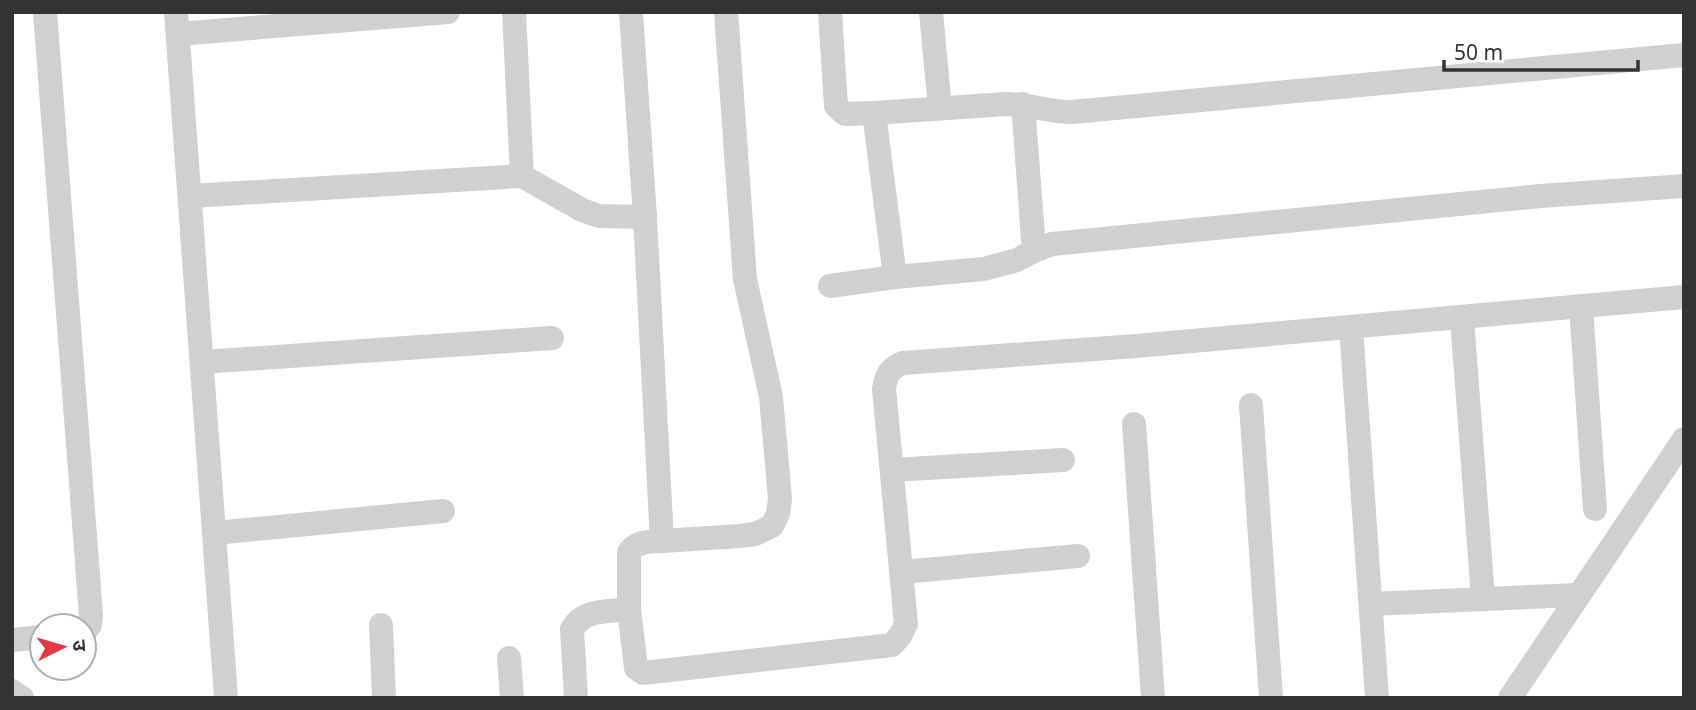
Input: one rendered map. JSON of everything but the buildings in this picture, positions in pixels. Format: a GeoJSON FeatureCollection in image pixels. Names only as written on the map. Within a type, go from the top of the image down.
{"type":"FeatureCollection","features":[{"type":"Feature","properties":{"kind":"street"},"geometry":{"type":"LineString","coordinates":[[45,12],[91,612]]}},
{"type":"Feature","properties":{"kind":"street"},"geometry":{"type":"LineString","coordinates":[[226,698],[177,23],[448,12]]}},
{"type":"Feature","properties":{"kind":"street"},"geometry":{"type":"LineString","coordinates":[[514,12],[522,176]]}},
{"type":"Feature","properties":{"kind":"street"},"geometry":{"type":"LineString","coordinates":[[631,12],[662,541]]}},
{"type":"Feature","properties":{"kind":"street"},"geometry":{"type":"LineString","coordinates":[[726,12],[745,279],[771,397],[778,514],[772,526],[755,534],[642,542],[629,552],[629,609],[633,657],[635,668],[643,673],[878,648],[892,645],[900,636],[906,624],[884,388],[890,371],[903,363],[1462,318],[1684,297]]}},
{"type":"Feature","properties":{"kind":"street"},"geometry":{"type":"LineString","coordinates":[[830,12],[836,106],[845,114],[1023,104],[1055,112],[1072,112],[1684,55]]}},
{"type":"Feature","properties":{"kind":"street"},"geometry":{"type":"LineString","coordinates":[[931,12],[940,108]]}},
{"type":"Feature","properties":{"kind":"street"},"geometry":{"type":"LineString","coordinates":[[1023,104],[1034,251]]}},
{"type":"Feature","properties":{"kind":"street"},"geometry":{"type":"LineString","coordinates":[[874,113],[895,277]]}},
{"type":"Feature","properties":{"kind":"street"},"geometry":{"type":"LineString","coordinates":[[191,196],[522,176],[582,210],[599,216],[645,217]]}},
{"type":"Feature","properties":{"kind":"street"},"geometry":{"type":"LineString","coordinates":[[830,286],[984,269],[1017,260],[1052,244],[1541,196],[1684,186]]}},
{"type":"Feature","properties":{"kind":"street"},"geometry":{"type":"LineString","coordinates":[[1581,307],[1595,509]]}},
{"type":"Feature","properties":{"kind":"street"},"geometry":{"type":"LineString","coordinates":[[1462,318],[1483,598]]}},
{"type":"Feature","properties":{"kind":"street"},"geometry":{"type":"LineString","coordinates":[[1351,327],[1377,698]]}},
{"type":"Feature","properties":{"kind":"street"},"geometry":{"type":"LineString","coordinates":[[202,362],[552,338]]}},
{"type":"Feature","properties":{"kind":"street"},"geometry":{"type":"LineString","coordinates":[[1251,405],[1271,698]]}},
{"type":"Feature","properties":{"kind":"street"},"geometry":{"type":"LineString","coordinates":[[1134,424],[1153,698]]}},
{"type":"Feature","properties":{"kind":"street"},"geometry":{"type":"LineString","coordinates":[[1510,698],[1681,448]]}},
{"type":"Feature","properties":{"kind":"street"},"geometry":{"type":"LineString","coordinates":[[892,470],[1063,460]]}},
{"type":"Feature","properties":{"kind":"street"},"geometry":{"type":"LineString","coordinates":[[215,533],[443,511]]}},
{"type":"Feature","properties":{"kind":"street"},"geometry":{"type":"LineString","coordinates":[[902,572],[1079,556]]}},
{"type":"Feature","properties":{"kind":"street"},"geometry":{"type":"LineString","coordinates":[[1371,604],[1578,595]]}},
{"type":"Feature","properties":{"kind":"street"},"geometry":{"type":"LineString","coordinates":[[576,698],[572,629],[577,619],[589,614],[629,609]]}},
{"type":"Feature","properties":{"kind":"street"},"geometry":{"type":"LineString","coordinates":[[381,625],[384,698]]}},
{"type":"Feature","properties":{"kind":"street"},"geometry":{"type":"LineString","coordinates":[[509,658],[513,698]]}},
{"type":"Feature","properties":{"kind":"street"},"geometry":{"type":"LineString","coordinates":[[12,691],[22,698]]}}]}
